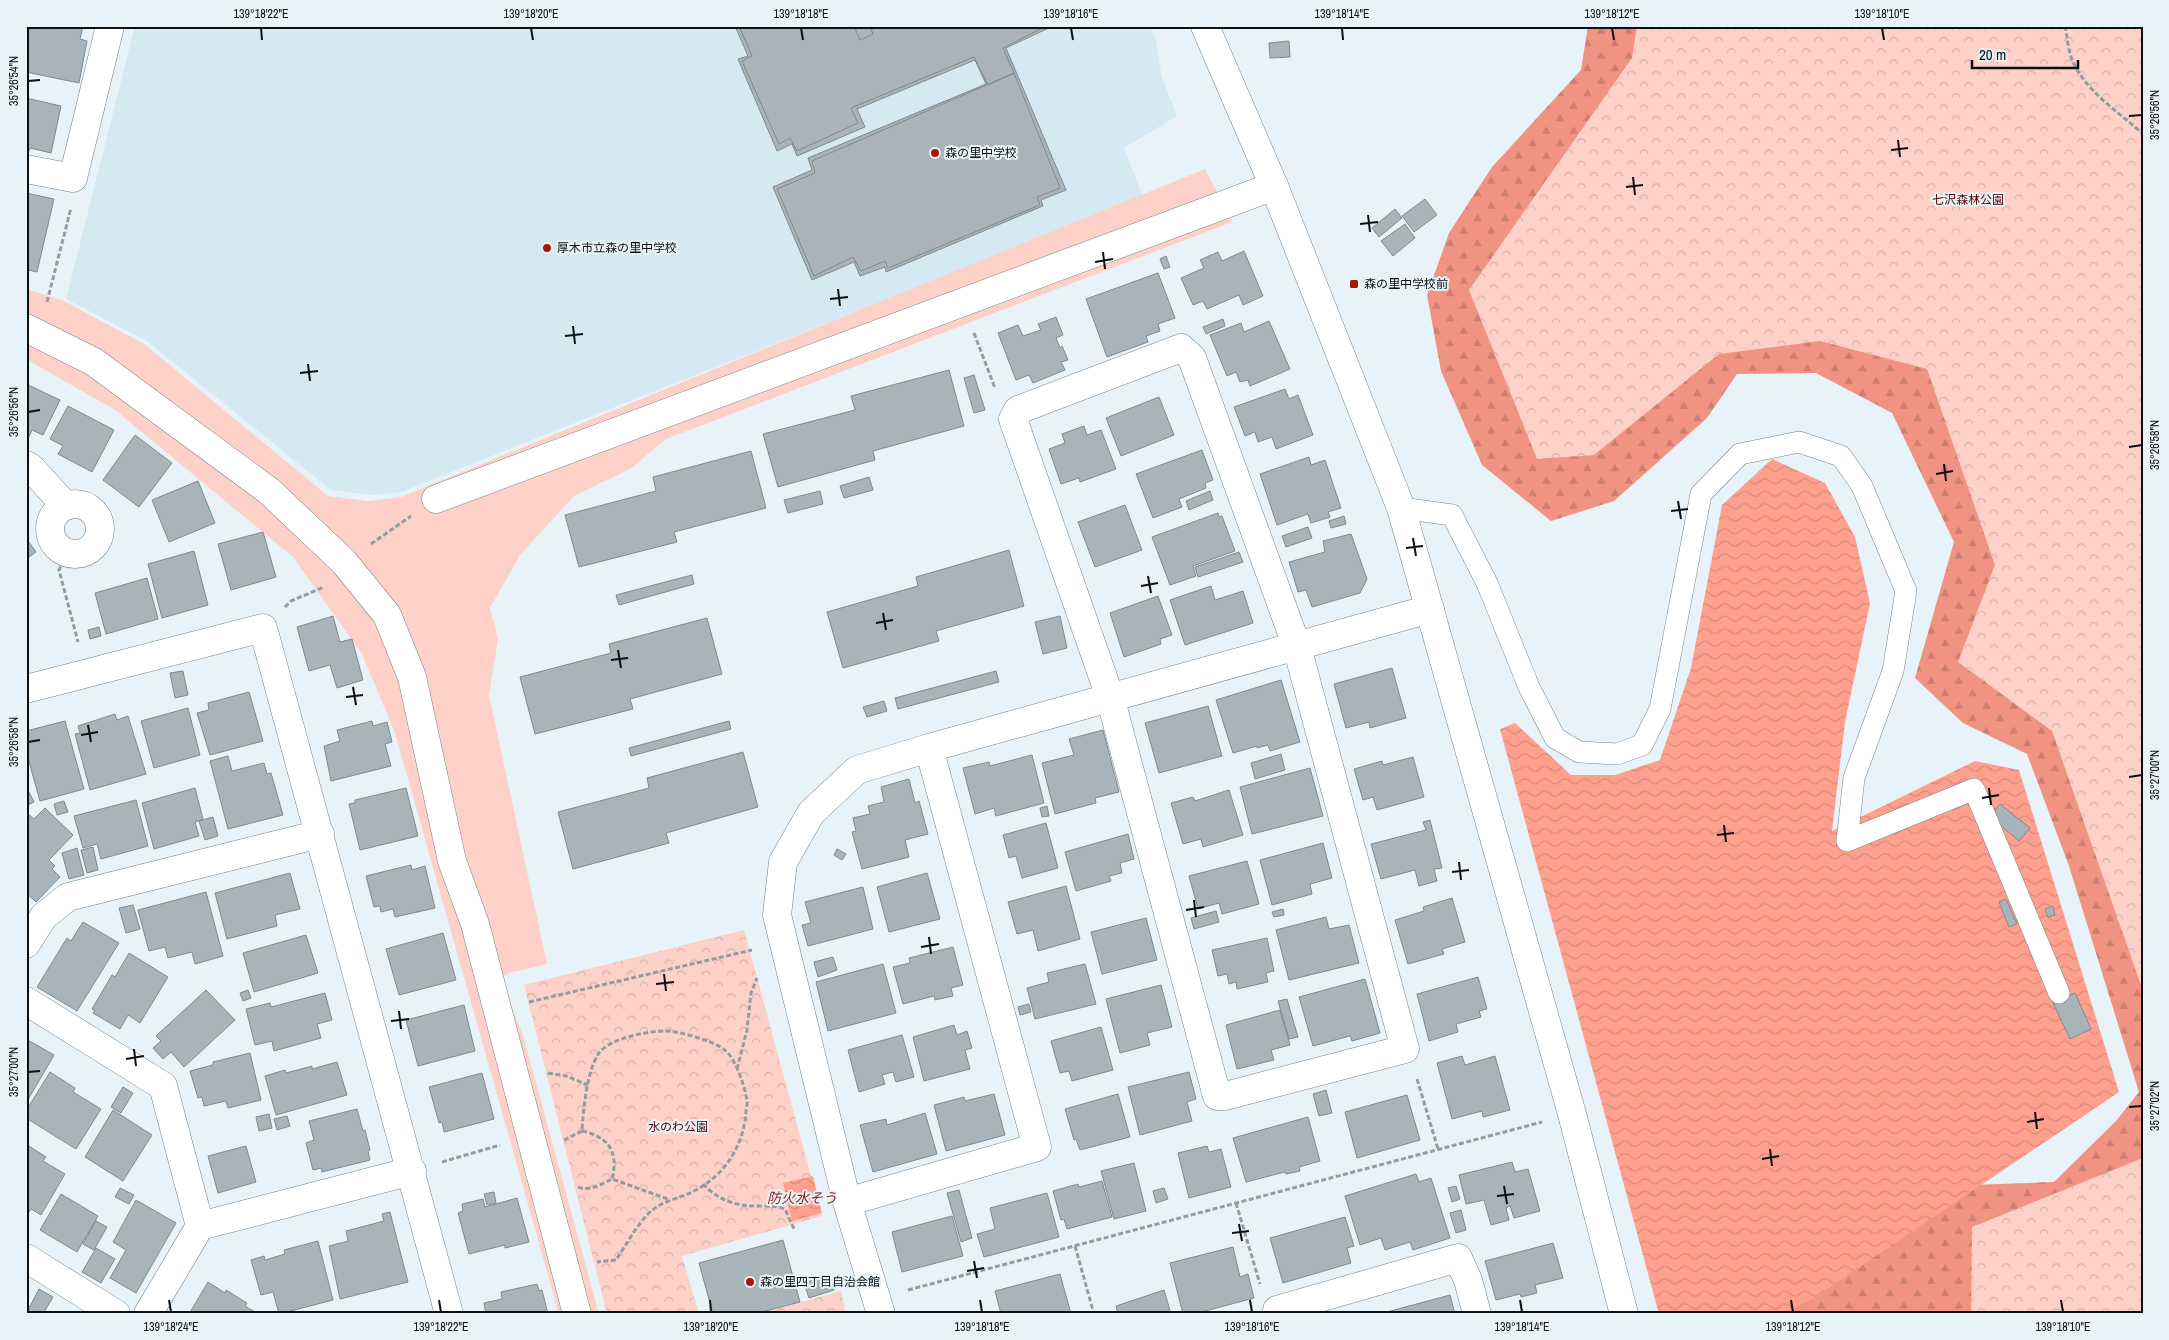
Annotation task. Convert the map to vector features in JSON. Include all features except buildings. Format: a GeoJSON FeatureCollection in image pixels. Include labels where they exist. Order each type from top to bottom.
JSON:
{"type":"FeatureCollection","features":[{"type":"Feature","properties":{"kind":"street"},"geometry":{"type":"LineString","coordinates":[[26,169],[73,178],[110,26]]}},
{"type":"Feature","properties":{"kind":"street"},"geometry":{"type":"LineString","coordinates":[[1205,26],[1274,186],[1401,508],[1572,1114],[1624,1314]]}},
{"type":"Feature","properties":{"kind":"street"},"geometry":{"type":"LineString","coordinates":[[436,499],[1274,186]]}},
{"type":"Feature","properties":{"kind":"street"},"geometry":{"type":"LineString","coordinates":[[32,331],[94,362],[269,491],[349,568],[387,615],[412,676],[452,860],[475,924],[530,1137],[548,1172],[562,1258],[577,1314]]}},
{"type":"Feature","properties":{"kind":"street"},"geometry":{"type":"LineString","coordinates":[[1181,348],[1192,358],[1297,647],[1405,1049],[1225,1096],[1217,1096],[1110,697],[1013,419],[1018,410],[1181,348]]}},
{"type":"Feature","properties":{"kind":"street"},"geometry":{"type":"LineString","coordinates":[[26,465],[66,506]]}},
{"type":"Feature","properties":{"kind":"street"},"geometry":{"type":"LineString","coordinates":[[79,504],[88,507],[98,519],[99,538],[88,550],[79,554],[67,552],[56,545],[50,532],[55,514],[66,506],[79,504]]}},
{"type":"Feature","properties":{"kind":"street"},"geometry":{"type":"LineString","coordinates":[[878,1306],[847,1202],[777,915],[783,862],[811,813],[857,770],[1110,697],[1430,609]]}},
{"type":"Feature","properties":{"kind":"street"},"geometry":{"type":"LineString","coordinates":[[26,689],[263,628],[412,1171],[449,1314]]}},
{"type":"Feature","properties":{"kind":"street"},"geometry":{"type":"LineString","coordinates":[[847,1202],[1037,1147],[929,748]]}},
{"type":"Feature","properties":{"kind":"street"},"geometry":{"type":"LineString","coordinates":[[26,944],[44,916],[68,897],[320,834]]}},
{"type":"Feature","properties":{"kind":"street"},"geometry":{"type":"LineString","coordinates":[[26,1001],[163,1086],[200,1226]]}},
{"type":"Feature","properties":{"kind":"street"},"geometry":{"type":"LineString","coordinates":[[148,1314],[200,1226],[412,1171]]}},
{"type":"Feature","properties":{"kind":"street"},"geometry":{"type":"LineString","coordinates":[[26,1258],[116,1314]]}},
{"type":"Feature","properties":{"kind":"street"},"geometry":{"type":"LineString","coordinates":[[1278,1312],[1458,1258],[1468,1280],[1477,1314]]}},
{"type":"Feature","properties":{"kind":"lane"},"geometry":{"type":"LineString","coordinates":[[1401,508],[1452,516],[1487,583],[1529,687],[1555,738],[1579,752],[1617,754],[1642,745],[1660,709],[1701,494],[1740,454],[1799,442],[1841,456],[1862,486],[1906,591],[1893,670],[1854,778],[1847,841],[1974,789],[2059,993]]}},
{"type":"Feature","properties":{"kind":"path"},"geometry":{"type":"LineString","coordinates":[[2065,26],[2072,58],[2081,74],[2110,108],[2143,134]]}},
{"type":"Feature","properties":{"kind":"path"},"geometry":{"type":"LineString","coordinates":[[32,331],[72,202],[73,178]]}},
{"type":"Feature","properties":{"kind":"path"},"geometry":{"type":"LineString","coordinates":[[963,302],[1004,410],[1016,416]]}},
{"type":"Feature","properties":{"kind":"path"},"geometry":{"type":"LineString","coordinates":[[263,628],[291,601],[349,568],[436,499]]}},
{"type":"Feature","properties":{"kind":"path"},"geometry":{"type":"LineString","coordinates":[[67,552],[58,570],[86,674]]}},
{"type":"Feature","properties":{"kind":"path"},"geometry":{"type":"LineString","coordinates":[[497,1010],[785,948]]}},
{"type":"Feature","properties":{"kind":"path"},"geometry":{"type":"LineString","coordinates":[[736,1070],[747,1030],[752,993],[760,972],[785,948]]}},
{"type":"Feature","properties":{"kind":"path"},"geometry":{"type":"LineString","coordinates":[[562,1258],[590,1263],[616,1260],[649,1213],[669,1199],[696,1190],[721,1170],[737,1150],[745,1124],[747,1098],[736,1070],[726,1052],[703,1039],[668,1031],[617,1040],[599,1053],[588,1085],[583,1108],[582,1131]]}},
{"type":"Feature","properties":{"kind":"path"},"geometry":{"type":"LineString","coordinates":[[1405,1049],[1410,1055],[1438,1149]]}},
{"type":"Feature","properties":{"kind":"path"},"geometry":{"type":"LineString","coordinates":[[516,1086],[535,1080],[546,1073],[566,1076],[588,1085]]}},
{"type":"Feature","properties":{"kind":"path"},"geometry":{"type":"LineString","coordinates":[[878,1306],[1074,1246],[1572,1114]]}},
{"type":"Feature","properties":{"kind":"path"},"geometry":{"type":"LineString","coordinates":[[612,1179],[614,1168],[613,1154],[606,1140],[593,1133],[582,1131],[565,1139],[548,1172],[581,1189],[598,1186],[612,1179],[669,1199]]}},
{"type":"Feature","properties":{"kind":"path"},"geometry":{"type":"LineString","coordinates":[[412,1171],[530,1137]]}},
{"type":"Feature","properties":{"kind":"path"},"geometry":{"type":"LineString","coordinates":[[703,1184],[714,1196],[737,1205],[760,1207],[775,1205],[785,1209],[794,1229]]}},
{"type":"Feature","properties":{"kind":"path"},"geometry":{"type":"LineString","coordinates":[[1236,1203],[1266,1304],[1278,1312]]}},
{"type":"Feature","properties":{"kind":"path"},"geometry":{"type":"LineString","coordinates":[[1074,1246],[1094,1314]]}},
{"type":"Feature","properties":{"kind":"shaded area","name":"厚木市立森の里中学校"},"geometry":{"type":"Polygon","coordinates":[[[135,26],[1150,26],[1156,40],[1162,77],[1177,116],[1124,148],[1143,197],[401,492],[373,495],[331,490],[147,341],[66,299],[135,26]]]}},
{"type":"Feature","properties":{"kind":"green space","name":"七沢森林公園"},"geometry":{"type":"Polygon","coordinates":[[[1588,26],[2143,26],[2143,1314],[1736,1314],[1811,863],[1946,1186],[2054,1182],[2116,1121],[2139,1092],[2069,866],[2027,754],[1963,723],[1915,678],[1954,542],[1892,413],[1816,373],[1737,374],[1707,418],[1614,501],[1551,521],[1482,465],[1441,371],[1427,295],[1449,233],[1492,167],[1581,70],[1588,26]]]}},
{"type":"Feature","properties":{"kind":"green space","name":"七沢森林公園"},"geometry":{"type":"Polygon","coordinates":[[[1637,26],[2143,26],[2143,991],[2052,731],[1958,662],[1995,565],[1927,369],[1820,341],[1719,354],[1594,455],[1537,459],[1469,290],[1632,58],[1637,26]]]}},
{"type":"Feature","properties":{"kind":"green space"},"geometry":{"type":"Polygon","coordinates":[[[1205,169],[1232,222],[666,439],[630,469],[574,496],[520,555],[490,608],[498,639],[489,695],[547,964],[509,973],[500,978],[523,1035],[599,1314],[559,1314],[395,733],[362,654],[293,557],[115,410],[26,359],[26,289],[62,300],[144,344],[328,496],[368,501],[401,497],[1205,169]]]}},
{"type":"Feature","properties":{"kind":"green space","name":"水のわ公園"},"geometry":{"type":"Polygon","coordinates":[[[744,930],[822,1216],[682,1256],[699,1314],[607,1314],[524,985],[744,930]]]}},
{"type":"Feature","properties":{"kind":"green space"},"geometry":{"type":"Polygon","coordinates":[[[2143,1158],[2143,1314],[1971,1314],[1972,1227],[2143,1158]]]}},
{"type":"Feature","properties":{"kind":"green space"},"geometry":{"type":"Polygon","coordinates":[[[841,1291],[846,1314],[758,1314],[841,1291]]]}},
{"type":"Feature","properties":{"kind":"water"},"geometry":{"type":"Polygon","coordinates":[[[1772,459],[1825,483],[1855,537],[1870,603],[1845,722],[1832,831],[1975,761],[2019,770],[2119,1092],[1790,1314],[1659,1314],[1500,729],[1515,723],[1571,775],[1615,775],[1660,760],[1691,668],[1722,505],[1772,459]]]}},
{"type":"Feature","properties":{"kind":"water","name":"防火水そう"},"geometry":{"type":"Polygon","coordinates":[[[813,1176],[822,1213],[792,1221],[783,1183],[813,1176]]]}},
{"type":"Feature","properties":{"kind":"place","name":"森の里中学校"},"geometry":{"type":"Point","coordinates":[935,153]}},
{"type":"Feature","properties":{"kind":"place","name":"厚木市立森の里中学校"},"geometry":{"type":"Point","coordinates":[547,248]}},
{"type":"Feature","properties":{"kind":"place","name":"森の里中学校前"},"geometry":{"type":"Point","coordinates":[1354,284]}},
{"type":"Feature","properties":{"kind":"place","name":"森の里四丁目自治会館"},"geometry":{"type":"Point","coordinates":[750,1282]}}]}
